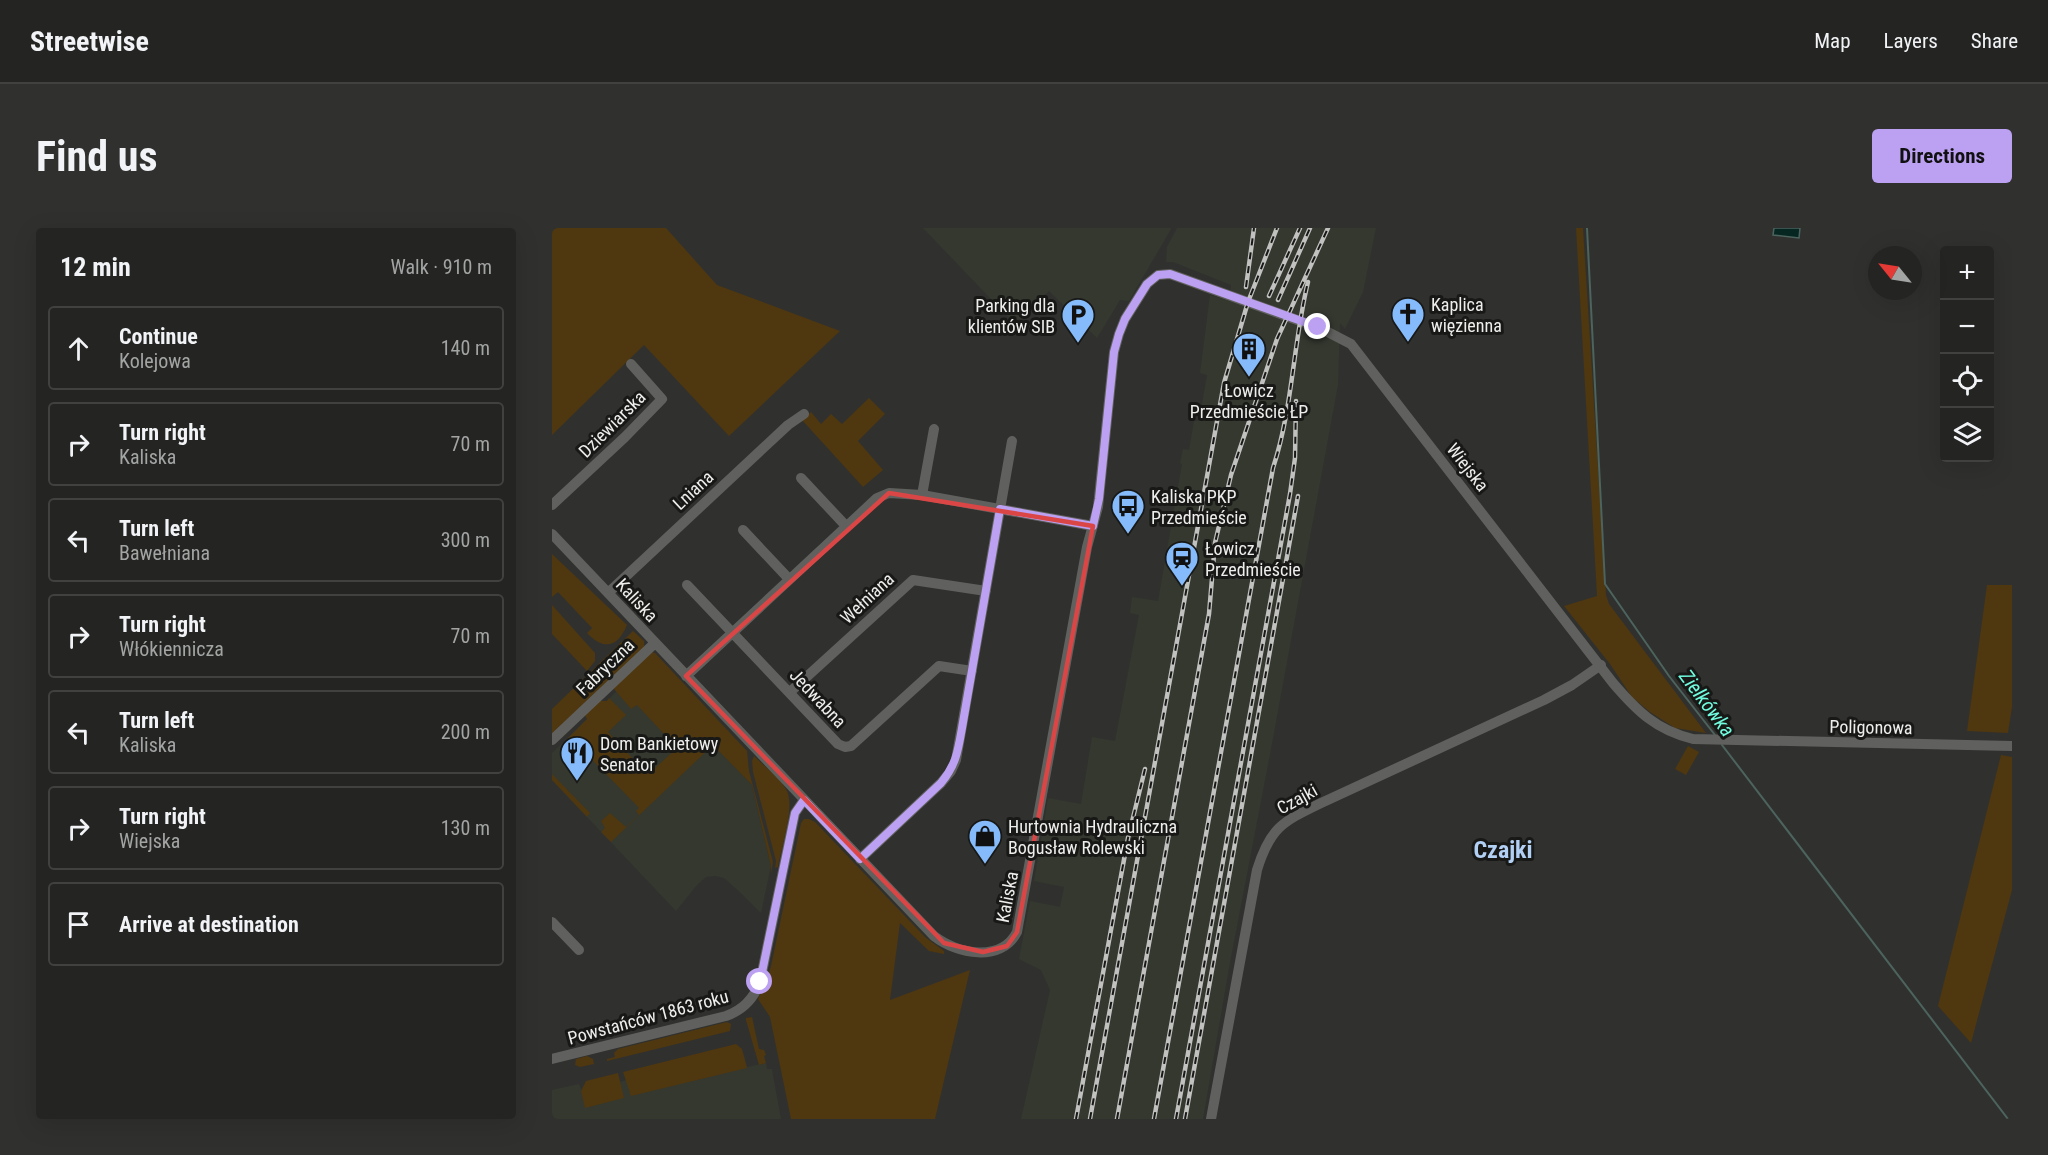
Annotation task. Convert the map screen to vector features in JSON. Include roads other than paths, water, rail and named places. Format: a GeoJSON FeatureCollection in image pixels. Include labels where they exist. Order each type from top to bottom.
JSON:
{"type":"FeatureCollection","features":[{"type":"Feature","properties":{"kind":"street","name":"Wiejska"},"geometry":{"type":"LineString","coordinates":[[1158,275],[1170,274],[1244,300],[1322,329],[1351,344],[1634,706],[1661,728],[1677,735],[1709,740]]}},
{"type":"Feature","properties":{"kind":"street","name":"Kaliska"},"geometry":{"type":"LineString","coordinates":[[552,534],[934,936],[944,943],[968,951],[994,952],[1007,946],[1017,932],[1083,567],[1099,499],[1114,352],[1129,313],[1147,284],[1158,275]]}},
{"type":"Feature","properties":{"kind":"street","name":"Dziewiarska"},"geometry":{"type":"LineString","coordinates":[[552,506],[662,399],[631,364]]}},
{"type":"Feature","properties":{"kind":"street","name":"Lniana"},"geometry":{"type":"LineString","coordinates":[[608,593],[722,485],[788,425],[804,414]]}},
{"type":"Feature","properties":{"kind":"street"},"geometry":{"type":"LineString","coordinates":[[922,495],[934,429]]}},
{"type":"Feature","properties":{"kind":"street"},"geometry":{"type":"LineString","coordinates":[[860,859],[941,783],[951,771],[956,760],[1011,441]]}},
{"type":"Feature","properties":{"kind":"street"},"geometry":{"type":"LineString","coordinates":[[801,478],[846,526]]}},
{"type":"Feature","properties":{"kind":"street"},"geometry":{"type":"LineString","coordinates":[[686,676],[846,526],[885,494],[900,492],[922,495],[1093,526]]}},
{"type":"Feature","properties":{"kind":"street"},"geometry":{"type":"LineString","coordinates":[[742,530],[789,579]]}},
{"type":"Feature","properties":{"kind":"street","name":"Wełniana"},"geometry":{"type":"LineString","coordinates":[[790,692],[913,580],[986,591]]}},
{"type":"Feature","properties":{"kind":"street","name":"Jedwabna"},"geometry":{"type":"LineString","coordinates":[[687,585],[838,744],[845,747],[851,746],[939,666],[972,671]]}},
{"type":"Feature","properties":{"kind":"street","name":"Fabryczna"},"geometry":{"type":"LineString","coordinates":[[552,740],[655,643]]}},
{"type":"Feature","properties":{"kind":"street","name":"Czajki"},"geometry":{"type":"LineString","coordinates":[[1211,1119],[1257,870],[1263,849],[1275,830],[1293,817],[1319,804],[1544,700],[1572,685],[1601,665]]}},
{"type":"Feature","properties":{"kind":"street","name":"Poligonowa"},"geometry":{"type":"LineString","coordinates":[[1709,740],[2012,747]]}},
{"type":"Feature","properties":{"kind":"street","name":"Powstańców 1863 roku"},"geometry":{"type":"LineString","coordinates":[[552,1059],[726,1016],[742,1009],[760,982],[795,813],[804,800]]}},
{"type":"Feature","properties":{"kind":"street"},"geometry":{"type":"LineString","coordinates":[[552,922],[579,950]]}},
{"type":"Feature","properties":{"kind":"water"},"geometry":{"type":"Polygon","coordinates":[[[1774,228],[1800,228],[1799,238],[1773,235],[1774,228]]]}},
{"type":"Feature","properties":{"kind":"waterway","name":"Zielkówka"},"geometry":{"type":"LineString","coordinates":[[1587,228],[1605,584],[1669,676],[1715,735]]}},
{"type":"Feature","properties":{"kind":"waterway","name":"Zielkówka"},"geometry":{"type":"LineString","coordinates":[[1722,745],[2008,1119]]}},
{"type":"Feature","properties":{"kind":"railway"},"geometry":{"type":"LineString","coordinates":[[1246,287],[1254,228]]}},
{"type":"Feature","properties":{"kind":"railway"},"geometry":{"type":"LineString","coordinates":[[1090,1119],[1224,383],[1248,302],[1277,228]]}},
{"type":"Feature","properties":{"kind":"railway"},"geometry":{"type":"LineString","coordinates":[[1269,296],[1300,228]]}},
{"type":"Feature","properties":{"kind":"railway"},"geometry":{"type":"LineString","coordinates":[[1278,300],[1310,228]]}},
{"type":"Feature","properties":{"kind":"railway"},"geometry":{"type":"LineString","coordinates":[[1117,1119],[1209,614],[1215,543],[1231,475],[1277,339],[1328,228]]}},
{"type":"Feature","properties":{"kind":"railway"},"geometry":{"type":"LineString","coordinates":[[1154,1119],[1273,468],[1285,422],[1308,282]]}},
{"type":"Feature","properties":{"kind":"railway"},"geometry":{"type":"LineString","coordinates":[[1176,1119],[1290,494],[1295,458],[1296,401]]}},
{"type":"Feature","properties":{"kind":"railway"},"geometry":{"type":"LineString","coordinates":[[1185,1119],[1298,496]]}},
{"type":"Feature","properties":{"kind":"railway"},"geometry":{"type":"LineString","coordinates":[[1076,1119],[1128,838],[1145,769]]}},
{"type":"Feature","properties":{"kind":"place","name":"Kaplica więzienna"},"geometry":{"type":"Point","coordinates":[1408,343]}},
{"type":"Feature","properties":{"kind":"place","name":"Parking dla klientów SIB"},"geometry":{"type":"Point","coordinates":[1078,344]}},
{"type":"Feature","properties":{"kind":"place","name":"Łowicz Przedmieście ŁP"},"geometry":{"type":"Point","coordinates":[1249,378]}},
{"type":"Feature","properties":{"kind":"place","name":"Kaliska PKP Przedmieście"},"geometry":{"type":"Point","coordinates":[1128,535]}},
{"type":"Feature","properties":{"kind":"place","name":"Łowicz Przedmieście"},"geometry":{"type":"Point","coordinates":[1182,587]}},
{"type":"Feature","properties":{"kind":"place","name":"Dom Bankietowy Senator"},"geometry":{"type":"Point","coordinates":[577,782]}},
{"type":"Feature","properties":{"kind":"place","name":"Hurtownia Hydrauliczna Bogusław Rolewski"},"geometry":{"type":"Point","coordinates":[985,865]}},
{"type":"Feature","properties":{"kind":"district","name":"Czajki"},"geometry":{"type":"Point","coordinates":[1503,850]}}]}
